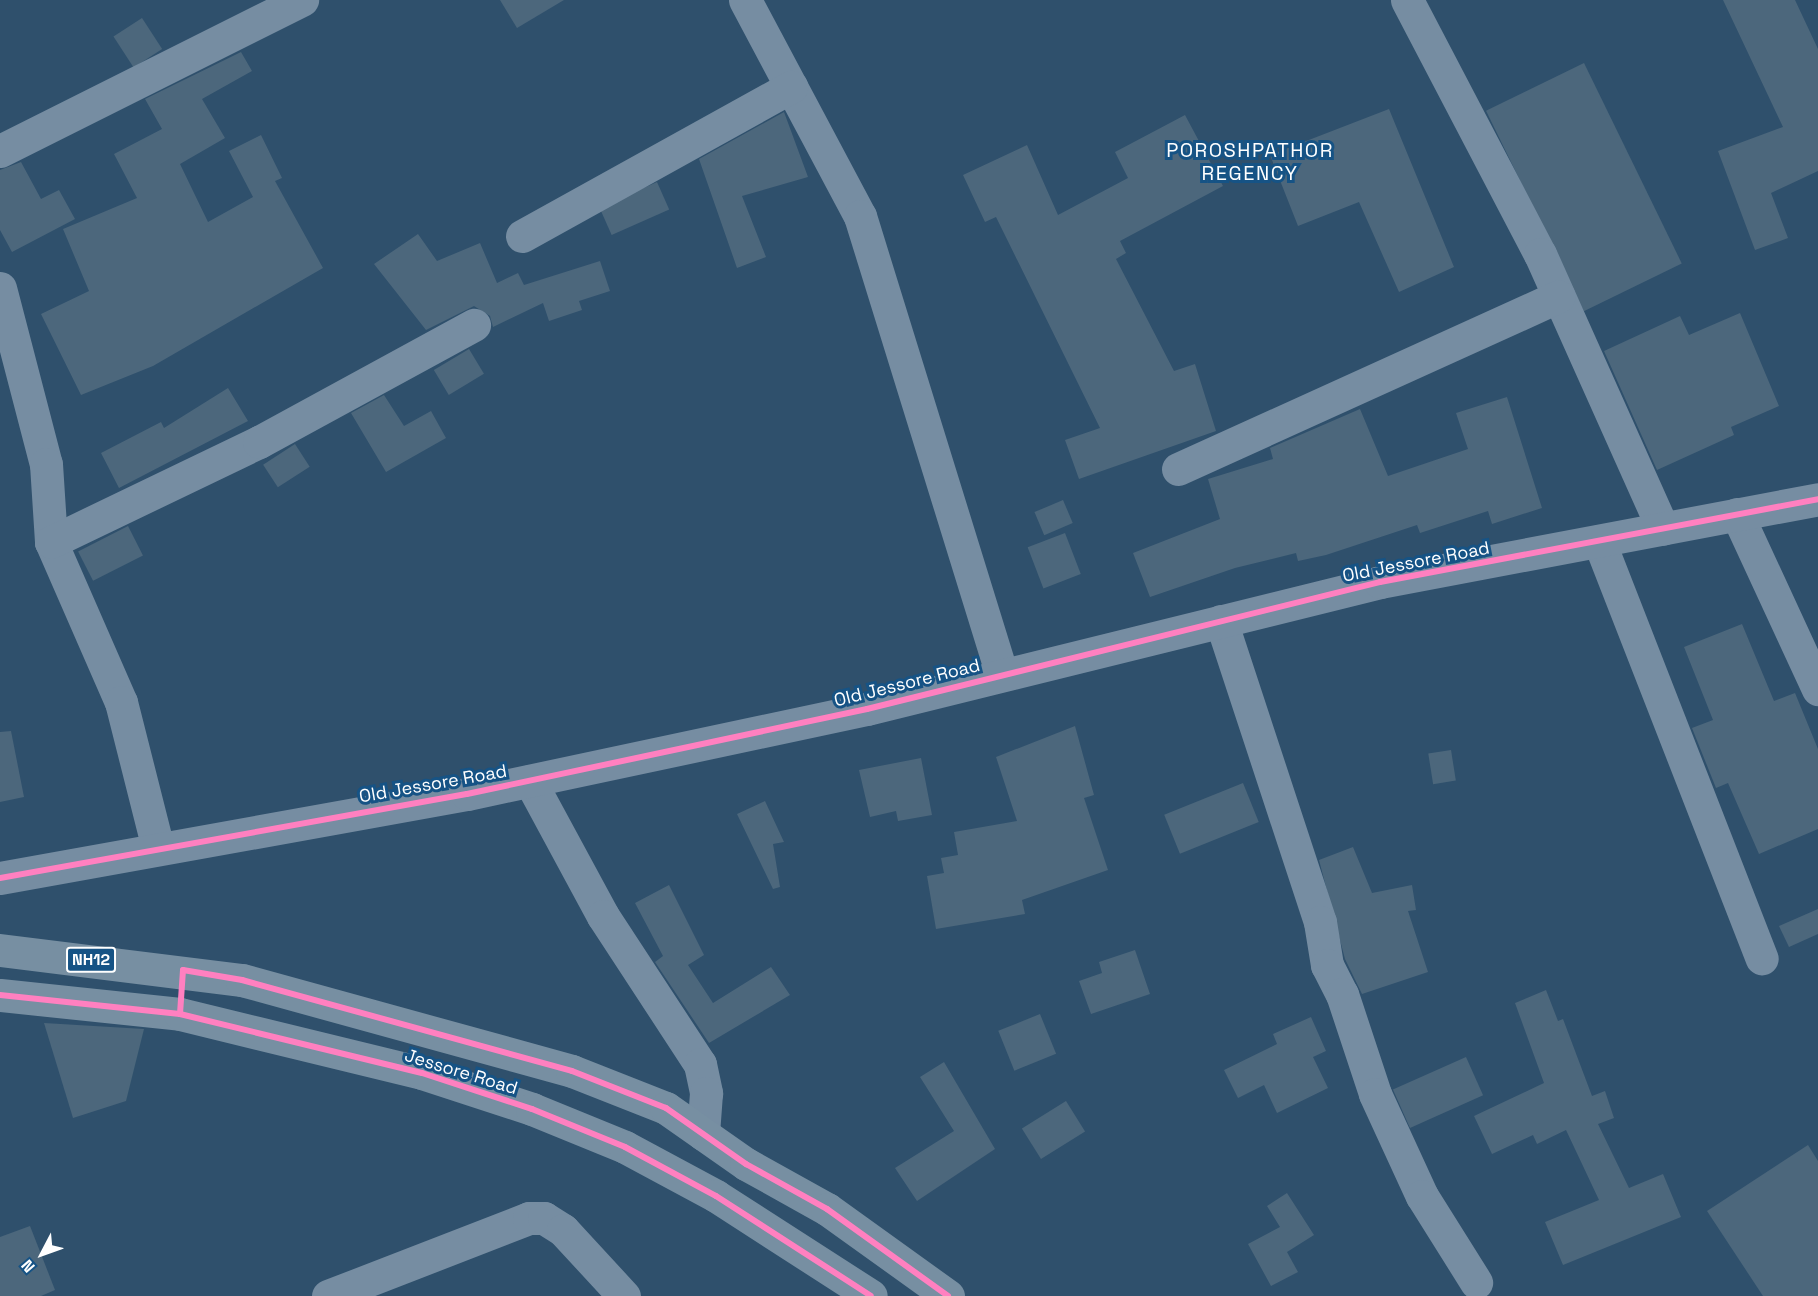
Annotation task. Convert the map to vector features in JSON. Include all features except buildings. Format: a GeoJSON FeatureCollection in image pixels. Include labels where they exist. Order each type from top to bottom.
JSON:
{"type":"FeatureCollection","features":[{"type":"Feature","properties":{"kind":"highway","name":"NH12"},"geometry":{"type":"LineString","coordinates":[[0,950],[183,970],[242,980],[491,1044],[666,1108],[703,1134],[827,1209],[948,1296]]}},
{"type":"Feature","properties":{"kind":"highway"},"geometry":{"type":"LineString","coordinates":[[180,1014],[183,970]]}},
{"type":"Feature","properties":{"kind":"highway","name":"Jessore Road"},"geometry":{"type":"LineString","coordinates":[[0,995],[180,1014],[422,1073],[626,1147],[717,1196],[864,1293]]}},
{"type":"Feature","properties":{"kind":"street"},"geometry":{"type":"LineString","coordinates":[[0,151],[302,0]]}},
{"type":"Feature","properties":{"kind":"street"},"geometry":{"type":"LineString","coordinates":[[745,0],[860,216],[1002,675]]}},
{"type":"Feature","properties":{"kind":"street"},"geometry":{"type":"LineString","coordinates":[[1407,0],[1559,296],[1663,528]]}},
{"type":"Feature","properties":{"kind":"street"},"geometry":{"type":"LineString","coordinates":[[522,236],[791,87]]}},
{"type":"Feature","properties":{"kind":"street"},"geometry":{"type":"LineString","coordinates":[[0,288],[46,464],[51,542],[121,702],[158,848]]}},
{"type":"Feature","properties":{"kind":"street"},"geometry":{"type":"LineString","coordinates":[[1178,469],[1559,296]]}},
{"type":"Feature","properties":{"kind":"street"},"geometry":{"type":"LineString","coordinates":[[51,542],[260,442],[474,325]]}},
{"type":"Feature","properties":{"kind":"street","name":"Old Jessore Road"},"geometry":{"type":"LineString","coordinates":[[0,878],[530,781],[1002,675],[1380,582],[1818,499]]}},
{"type":"Feature","properties":{"kind":"street"},"geometry":{"type":"LineString","coordinates":[[1737,514],[1818,689]]}},
{"type":"Feature","properties":{"kind":"street"},"geometry":{"type":"LineString","coordinates":[[1599,541],[1762,958]]}},
{"type":"Feature","properties":{"kind":"street"},"geometry":{"type":"LineString","coordinates":[[1221,621],[1320,922],[1327,965],[1342,994],[1375,1094],[1422,1196],[1476,1282]]}},
{"type":"Feature","properties":{"kind":"street"},"geometry":{"type":"LineString","coordinates":[[530,781],[603,915],[700,1064],[706,1093],[703,1134]]}},
{"type":"Feature","properties":{"kind":"street"},"geometry":{"type":"LineString","coordinates":[[328,1296],[529,1218],[544,1218],[563,1230],[624,1296]]}},
{"type":"Feature","properties":{"kind":"cycle path"},"geometry":{"type":"LineString","coordinates":[[0,878],[467,794],[867,709],[1380,582],[1818,499]]}},
{"type":"Feature","properties":{"kind":"cycle path"},"geometry":{"type":"LineString","coordinates":[[180,1014],[183,970],[242,980],[572,1071],[666,1108],[746,1164],[827,1209],[948,1296]]}},
{"type":"Feature","properties":{"kind":"cycle path"},"geometry":{"type":"LineString","coordinates":[[0,995],[180,1014],[422,1073],[532,1109],[625,1147],[716,1196],[871,1296]]}},
{"type":"Feature","properties":{"kind":"district","name":"POROSHPATHOR REGENCY"},"geometry":{"type":"Point","coordinates":[1250,162]}}]}
